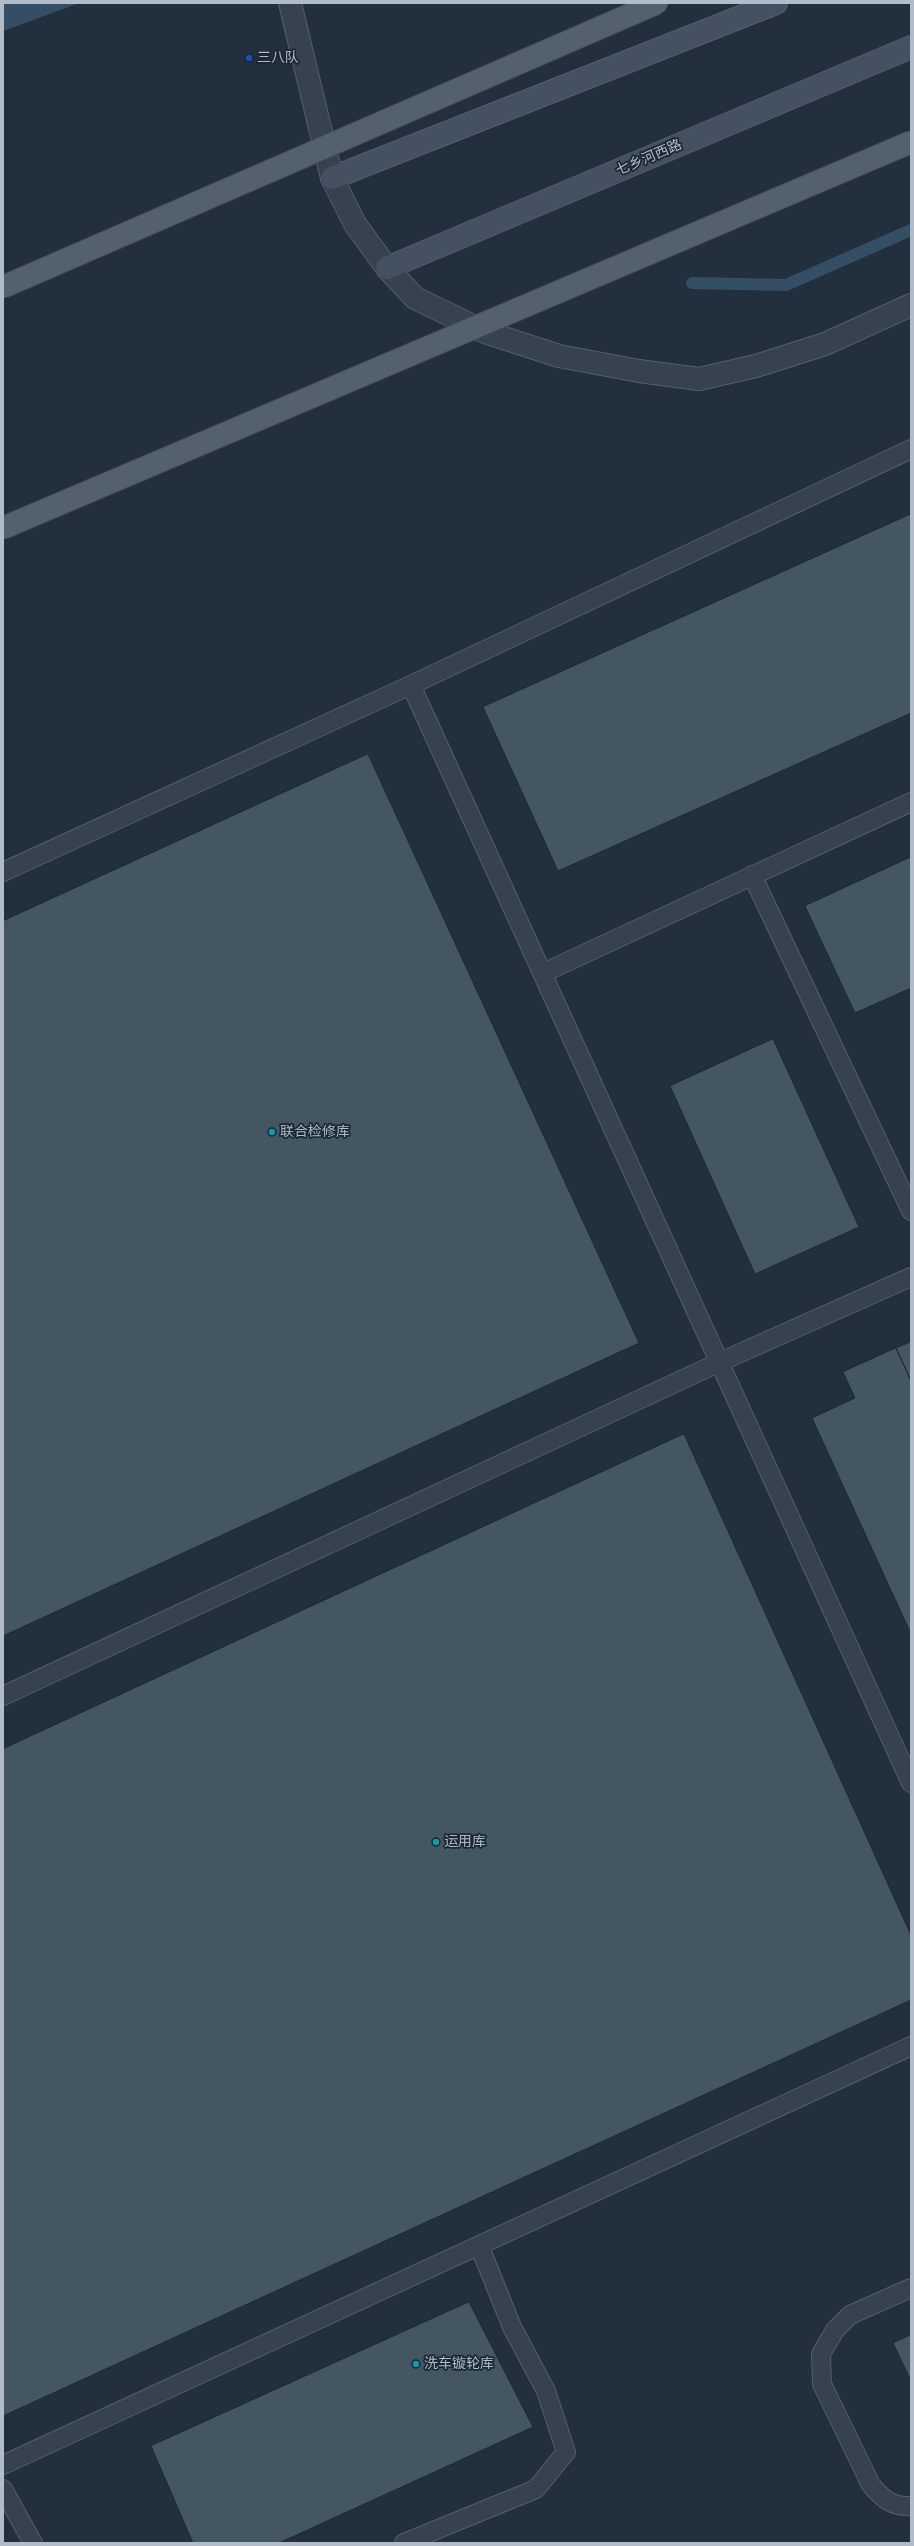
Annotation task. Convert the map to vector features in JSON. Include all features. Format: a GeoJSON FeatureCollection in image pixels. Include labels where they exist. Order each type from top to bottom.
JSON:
{"type":"FeatureCollection","features":[{"type":"Feature","properties":{"kind":"main road"},"geometry":{"type":"LineString","coordinates":[[3,287],[657,3]]}},
{"type":"Feature","properties":{"kind":"main road"},"geometry":{"type":"LineString","coordinates":[[332,178],[776,3]]}},
{"type":"Feature","properties":{"kind":"main road","name":"七乡河西路"},"geometry":{"type":"LineString","coordinates":[[387,268],[911,47]]}},
{"type":"Feature","properties":{"kind":"main road"},"geometry":{"type":"LineString","coordinates":[[3,528],[911,142]]}},
{"type":"Feature","properties":{"kind":"street"},"geometry":{"type":"LineString","coordinates":[[290,3],[332,178],[355,224],[387,268],[415,298],[485,332],[558,356],[639,371],[699,379],[756,366],[825,344],[911,304]]}},
{"type":"Feature","properties":{"kind":"lane"},"geometry":{"type":"LineString","coordinates":[[3,872],[412,685],[911,449]]}},
{"type":"Feature","properties":{"kind":"lane"},"geometry":{"type":"LineString","coordinates":[[412,685],[911,1783]]}},
{"type":"Feature","properties":{"kind":"lane"},"geometry":{"type":"LineString","coordinates":[[543,972],[911,802]]}},
{"type":"Feature","properties":{"kind":"lane"},"geometry":{"type":"LineString","coordinates":[[752,875],[911,1211]]}},
{"type":"Feature","properties":{"kind":"lane"},"geometry":{"type":"LineString","coordinates":[[3,1696],[720,1362],[911,1277]]}},
{"type":"Feature","properties":{"kind":"lane"},"geometry":{"type":"LineString","coordinates":[[3,2465],[911,2046]]}},
{"type":"Feature","properties":{"kind":"lane"},"geometry":{"type":"LineString","coordinates":[[404,2543],[536,2489],[566,2452],[546,2391],[512,2327],[479,2245]]}},
{"type":"Feature","properties":{"kind":"lane"},"geometry":{"type":"LineString","coordinates":[[911,2288],[850,2315],[835,2330],[821,2354],[822,2384],[871,2485],[883,2498],[897,2507],[911,2506]]}},
{"type":"Feature","properties":{"kind":"lane"},"geometry":{"type":"LineString","coordinates":[[3,2489],[33,2543]]}},
{"type":"Feature","properties":{"kind":"water"},"geometry":{"type":"Polygon","coordinates":[[[3,3],[80,3],[3,31],[3,3]]]}},
{"type":"Feature","properties":{"kind":"building"},"geometry":{"type":"Polygon","coordinates":[[[911,514],[911,713],[558,871],[483,707],[911,514]]]}},
{"type":"Feature","properties":{"kind":"building","name":"联合检修库"},"geometry":{"type":"Polygon","coordinates":[[[368,754],[639,1343],[3,1636],[3,921],[368,754]]]}},
{"type":"Feature","properties":{"kind":"building"},"geometry":{"type":"Polygon","coordinates":[[[911,857],[911,988],[855,1013],[805,906],[911,857]]]}},
{"type":"Feature","properties":{"kind":"building"},"geometry":{"type":"Polygon","coordinates":[[[773,1039],[859,1227],[755,1274],[670,1086],[773,1039]]]}},
{"type":"Feature","properties":{"kind":"building"},"geometry":{"type":"Polygon","coordinates":[[[911,1342],[911,1381],[896,1348],[911,1342]]]}},
{"type":"Feature","properties":{"kind":"building"},"geometry":{"type":"Polygon","coordinates":[[[896,1348],[911,1381],[911,1634],[812,1418],[855,1398],[843,1372],[896,1348]]]}},
{"type":"Feature","properties":{"kind":"building","name":"运用库"},"geometry":{"type":"Polygon","coordinates":[[[684,1434],[911,1935],[911,2000],[3,2416],[3,1749],[684,1434]]]}},
{"type":"Feature","properties":{"kind":"building","name":"洗车镟轮库"},"geometry":{"type":"Polygon","coordinates":[[[469,2302],[533,2427],[279,2543],[193,2543],[151,2446],[469,2302]]]}},
{"type":"Feature","properties":{"kind":"building"},"geometry":{"type":"Polygon","coordinates":[[[911,2335],[911,2381],[893,2343],[911,2335]]]}},
{"type":"Feature","properties":{"kind":"waterway"},"geometry":{"type":"LineString","coordinates":[[692,283],[786,285],[911,230]]}},
{"type":"Feature","properties":{"kind":"place","name":"三八队"},"geometry":{"type":"Point","coordinates":[249,58]}},
{"type":"Feature","properties":{"kind":"place","name":"联合检修库"},"geometry":{"type":"Point","coordinates":[272,1132]}},
{"type":"Feature","properties":{"kind":"place","name":"运用库"},"geometry":{"type":"Point","coordinates":[436,1842]}},
{"type":"Feature","properties":{"kind":"place","name":"洗车镟轮库"},"geometry":{"type":"Point","coordinates":[416,2364]}}]}
